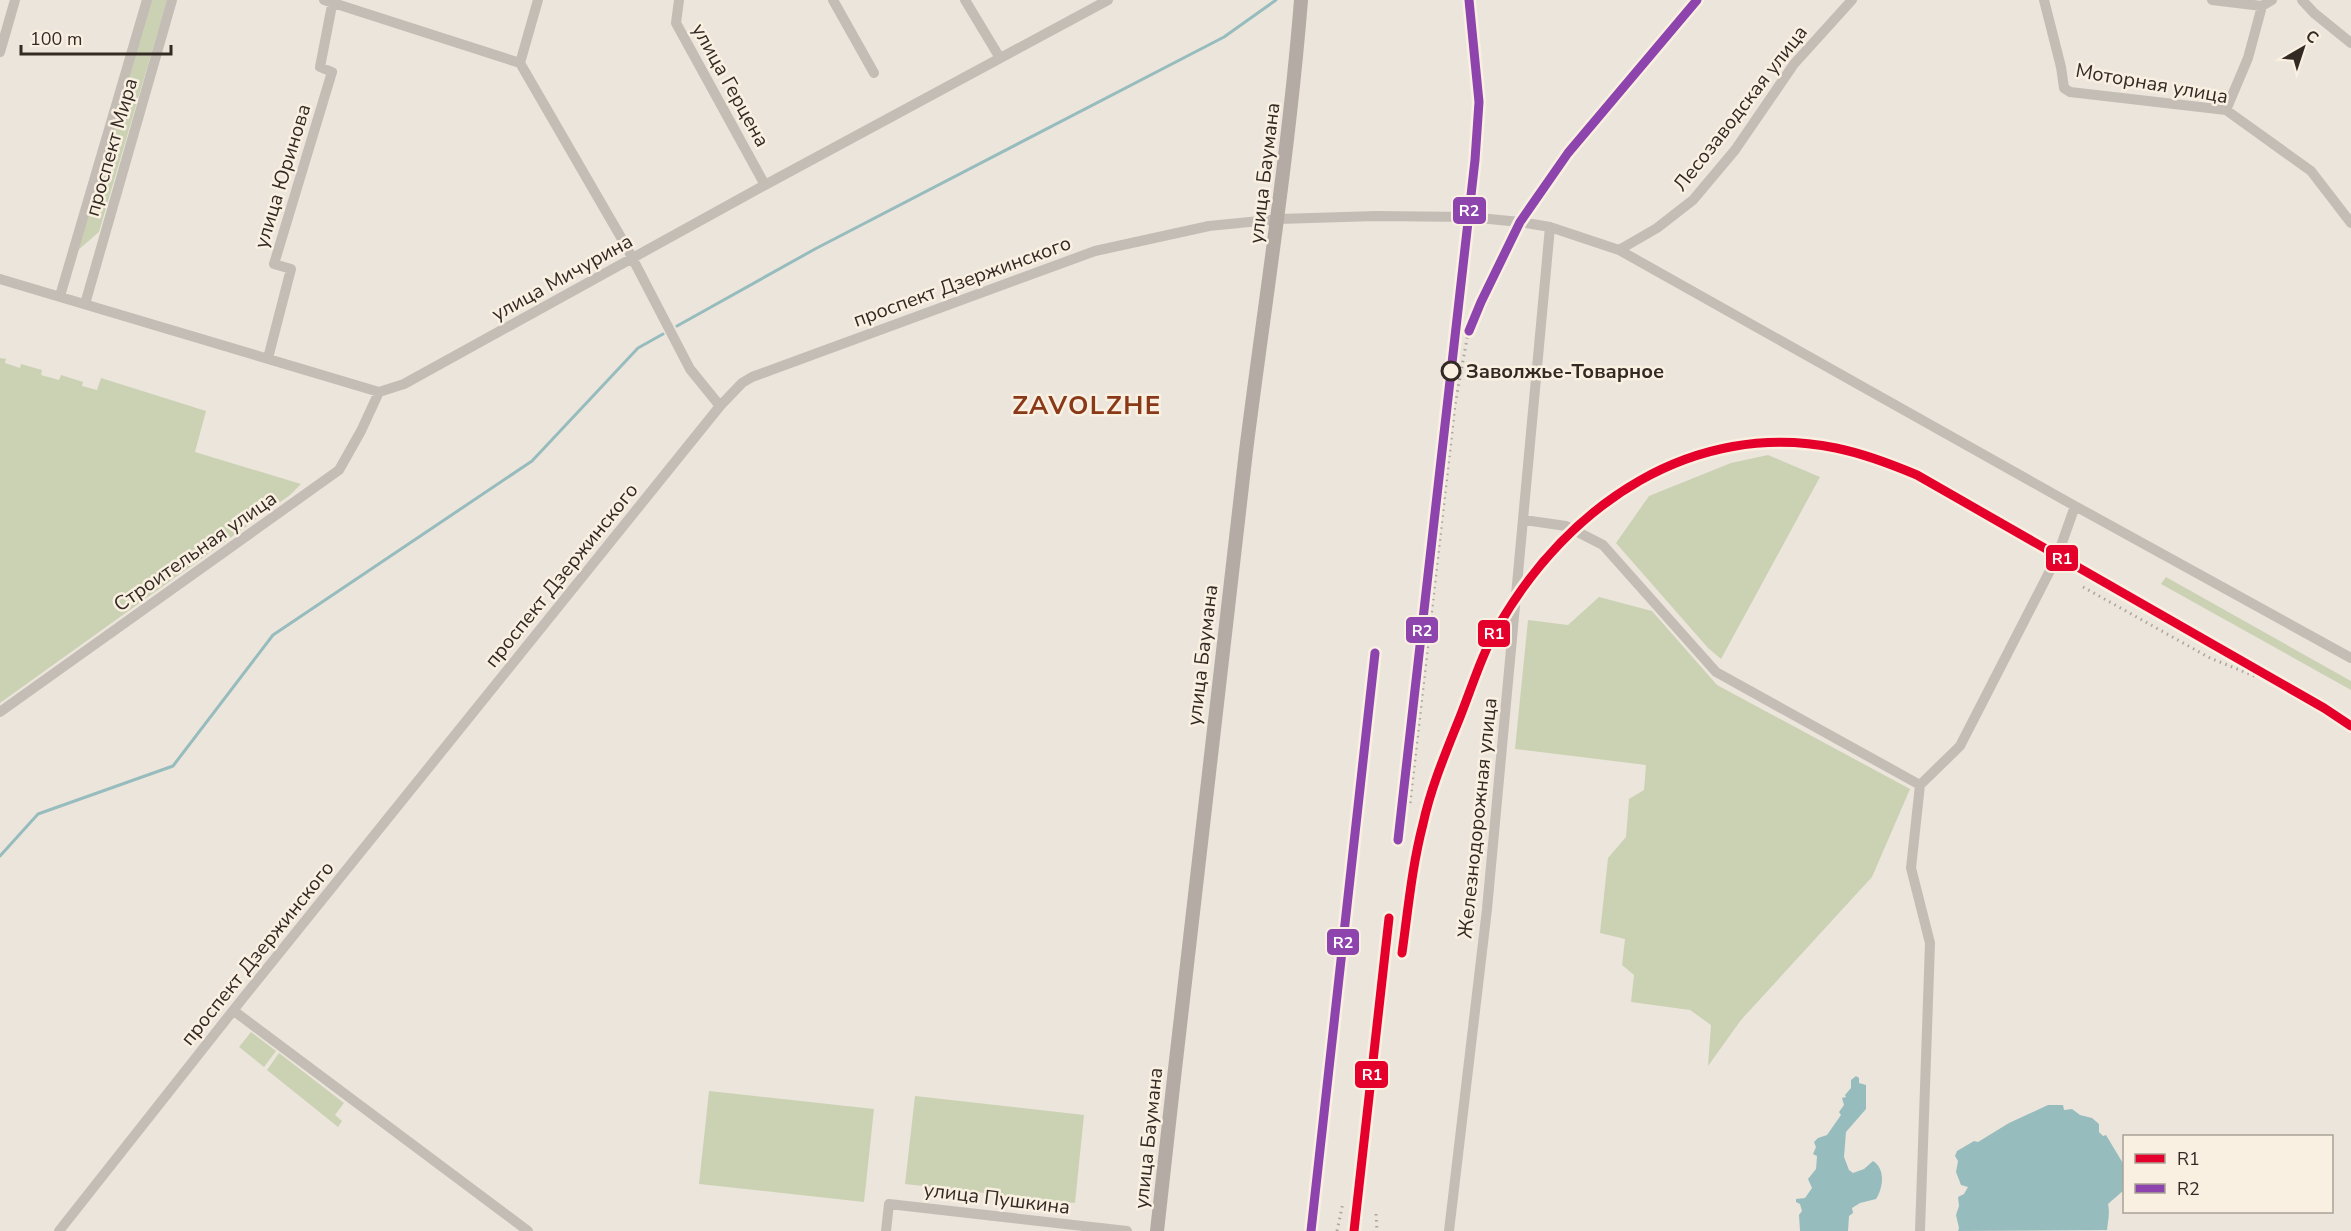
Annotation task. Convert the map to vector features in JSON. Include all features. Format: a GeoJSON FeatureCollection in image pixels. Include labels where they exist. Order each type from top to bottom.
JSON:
{"type":"FeatureCollection","features":[{"type":"Feature","properties":{"kind":"main road","name":"улица Баумана"},"geometry":{"type":"LineString","coordinates":[[1157,1231],[1201,831],[1247,447],[1279,219],[1301,0]]}},
{"type":"Feature","properties":{"kind":"street"},"geometry":{"type":"LineString","coordinates":[[0,52],[15,0]]}},
{"type":"Feature","properties":{"kind":"street","name":"проспект Мира"},"geometry":{"type":"LineString","coordinates":[[60,296],[147,0]]}},
{"type":"Feature","properties":{"kind":"street","name":"проспект Мира"},"geometry":{"type":"LineString","coordinates":[[85,304],[172,0]]}},
{"type":"Feature","properties":{"kind":"street"},"geometry":{"type":"LineString","coordinates":[[520,63],[538,0]]}},
{"type":"Feature","properties":{"kind":"street","name":"улица Герцена"},"geometry":{"type":"LineString","coordinates":[[679,0],[676,23],[765,185]]}},
{"type":"Feature","properties":{"kind":"street"},"geometry":{"type":"LineString","coordinates":[[833,0],[873,73]]}},
{"type":"Feature","properties":{"kind":"street"},"geometry":{"type":"LineString","coordinates":[[965,0],[1000,58]]}},
{"type":"Feature","properties":{"kind":"street","name":"улица Мичурина"},"geometry":{"type":"LineString","coordinates":[[379,392],[404,384],[765,185],[1108,0]]}},
{"type":"Feature","properties":{"kind":"street","name":"Лесозаводская улица"},"geometry":{"type":"LineString","coordinates":[[1619,250],[1657,228],[1693,200],[1735,150],[1794,64],[1852,0]]}},
{"type":"Feature","properties":{"kind":"street","name":"Моторная улица"},"geometry":{"type":"LineString","coordinates":[[2044,0],[2064,88],[2070,92],[2226,110],[2310,171],[2351,223]]}},
{"type":"Feature","properties":{"kind":"street"},"geometry":{"type":"LineString","coordinates":[[2212,0],[2262,6],[2272,0]]}},
{"type":"Feature","properties":{"kind":"street"},"geometry":{"type":"LineString","coordinates":[[2301,0],[2351,43]]}},
{"type":"Feature","properties":{"kind":"street"},"geometry":{"type":"LineString","coordinates":[[329,1],[520,63],[633,258],[690,369],[720,406]]}},
{"type":"Feature","properties":{"kind":"street","name":"улица Юринова"},"geometry":{"type":"LineString","coordinates":[[268,358],[291,269],[274,264],[332,72],[320,67],[329,1]]}},
{"type":"Feature","properties":{"kind":"street"},"geometry":{"type":"LineString","coordinates":[[2226,110],[2248,58],[2262,6]]}},
{"type":"Feature","properties":{"kind":"street","name":"проспект Дзержинского"},"geometry":{"type":"LineString","coordinates":[[59,1231],[720,406],[742,383],[752,377],[1095,251],[1209,226],[1279,219],[1376,216],[1470,217],[1550,227],[1619,250],[2351,658]]}},
{"type":"Feature","properties":{"kind":"street","name":"Железнодорожная улица"},"geometry":{"type":"LineString","coordinates":[[1449,1231],[1487,909],[1550,227]]}},
{"type":"Feature","properties":{"kind":"street"},"geometry":{"type":"LineString","coordinates":[[0,279],[379,392]]}},
{"type":"Feature","properties":{"kind":"street","name":"Строительная улица"},"geometry":{"type":"LineString","coordinates":[[0,712],[339,470],[379,392]]}},
{"type":"Feature","properties":{"kind":"street"},"geometry":{"type":"LineString","coordinates":[[1920,1231],[1930,943],[1911,868],[1920,785],[1960,746],[2057,556],[2075,506]]}},
{"type":"Feature","properties":{"kind":"street"},"geometry":{"type":"LineString","coordinates":[[1524,520],[1566,526],[1603,545],[1716,672],[1920,785]]}},
{"type":"Feature","properties":{"kind":"street"},"geometry":{"type":"LineString","coordinates":[[234,1011],[528,1231]]}},
{"type":"Feature","properties":{"kind":"street","name":"улица Пушкина"},"geometry":{"type":"LineString","coordinates":[[886,1231],[889,1204],[1127,1231]]}},
{"type":"Feature","properties":{"kind":"green space"},"geometry":{"type":"Polygon","coordinates":[[[151,0],[167,0],[99,232],[77,251],[151,0]]]}},
{"type":"Feature","properties":{"kind":"green space"},"geometry":{"type":"Polygon","coordinates":[[[0,358],[6,359],[5,363],[20,368],[21,364],[42,370],[41,375],[59,380],[61,375],[83,382],[82,386],[97,390],[101,378],[206,411],[195,452],[301,484],[290,495],[0,703],[0,358]]]}},
{"type":"Feature","properties":{"kind":"green space"},"geometry":{"type":"Polygon","coordinates":[[[1768,455],[1820,477],[1721,659],[1708,648],[1616,543],[1649,496],[1731,463],[1768,455]]]}},
{"type":"Feature","properties":{"kind":"green space"},"geometry":{"type":"Polygon","coordinates":[[[2166,577],[2351,681],[2351,690],[2161,584],[2166,577]]]}},
{"type":"Feature","properties":{"kind":"green space"},"geometry":{"type":"Polygon","coordinates":[[[1599,597],[1652,611],[1717,685],[1910,789],[1872,877],[1741,1020],[1708,1066],[1711,1025],[1690,1010],[1631,1002],[1634,975],[1622,965],[1625,939],[1600,933],[1608,858],[1626,837],[1629,799],[1644,790],[1646,765],[1515,749],[1528,620],[1568,625],[1599,597]]]}},
{"type":"Feature","properties":{"kind":"green space"},"geometry":{"type":"Polygon","coordinates":[[[251,1032],[276,1051],[264,1067],[239,1047],[251,1032]]]}},
{"type":"Feature","properties":{"kind":"green space"},"geometry":{"type":"Polygon","coordinates":[[[279,1053],[344,1103],[335,1115],[342,1121],[338,1127],[267,1070],[279,1053]]]}},
{"type":"Feature","properties":{"kind":"green space"},"geometry":{"type":"Polygon","coordinates":[[[709,1091],[874,1109],[864,1202],[699,1184],[709,1091]]]}},
{"type":"Feature","properties":{"kind":"green space"},"geometry":{"type":"Polygon","coordinates":[[[915,1096],[1084,1115],[1075,1203],[905,1184],[915,1096]]]}},
{"type":"Feature","properties":{"kind":"water"},"geometry":{"type":"Polygon","coordinates":[[[1856,1076],[1859,1078],[1859,1083],[1866,1085],[1866,1109],[1846,1132],[1844,1157],[1849,1170],[1853,1173],[1864,1169],[1873,1161],[1877,1164],[1882,1174],[1880,1190],[1876,1199],[1860,1203],[1852,1208],[1853,1213],[1849,1216],[1848,1231],[1800,1231],[1799,1215],[1802,1211],[1796,1199],[1805,1198],[1812,1188],[1808,1179],[1816,1169],[1817,1156],[1813,1154],[1816,1147],[1814,1142],[1827,1135],[1841,1115],[1839,1112],[1844,1105],[1842,1098],[1846,1097],[1845,1095],[1851,1088],[1851,1080],[1856,1076]]]}},
{"type":"Feature","properties":{"kind":"water"},"geometry":{"type":"Polygon","coordinates":[[[2048,1105],[2063,1105],[2064,1110],[2072,1109],[2080,1115],[2092,1118],[2099,1124],[2099,1132],[2103,1136],[2106,1135],[2123,1163],[2123,1191],[2108,1204],[2107,1230],[1958,1231],[1956,1215],[1959,1206],[1958,1197],[1964,1194],[1968,1187],[1961,1185],[1956,1172],[1957,1151],[1974,1141],[1978,1142],[2009,1123],[2048,1105]]]}},
{"type":"Feature","properties":{"kind":"waterway"},"geometry":{"type":"LineString","coordinates":[[677,326],[815,249],[1224,37],[1276,0]]}},
{"type":"Feature","properties":{"kind":"waterway"},"geometry":{"type":"LineString","coordinates":[[0,856],[38,814],[173,766],[273,635],[532,461],[638,348],[663,334]]}},
{"type":"Feature","properties":{"kind":"railway"},"geometry":{"type":"LineString","coordinates":[[1410,803],[1455,405],[1468,333],[1520,222],[1568,153],[1697,0]]}},
{"type":"Feature","properties":{"kind":"railway"},"geometry":{"type":"LineString","coordinates":[[1402,953],[1416,856],[1426,810],[1439,770],[1487,647],[1527,582],[1561,543],[1598,509],[1640,481],[1685,460],[1733,447],[1783,442],[1836,448],[1857,453],[1917,475],[2324,708],[2351,726]]}},
{"type":"Feature","properties":{"kind":"railway"},"geometry":{"type":"LineString","coordinates":[[2083,587],[2210,658],[2257,677]]}},
{"type":"Feature","properties":{"kind":"railway"},"geometry":{"type":"LineString","coordinates":[[1311,1231],[1375,653]]}},
{"type":"Feature","properties":{"kind":"railway"},"geometry":{"type":"LineString","coordinates":[[1337,1231],[1343,1203]]}},
{"type":"Feature","properties":{"kind":"railway"},"geometry":{"type":"LineString","coordinates":[[1376,1214],[1377,1231]]}},
{"type":"Feature","properties":{"kind":"transit line","name":"R2"},"geometry":{"type":"LineString","coordinates":[[1398,840],[1475,160],[1479,102],[1469,0]]}},
{"type":"Feature","properties":{"kind":"transit line","name":"R2"},"geometry":{"type":"LineString","coordinates":[[1469,331],[1520,222],[1568,153],[1697,0]]}},
{"type":"Feature","properties":{"kind":"transit line","name":"R1"},"geometry":{"type":"LineString","coordinates":[[1402,953],[1416,856],[1426,810],[1439,770],[1487,647],[1527,582],[1561,543],[1598,509],[1640,481],[1685,460],[1733,447],[1783,442],[1836,448],[1857,453],[1917,475],[2324,708],[2351,726]]}},
{"type":"Feature","properties":{"kind":"transit line","name":"R2"},"geometry":{"type":"LineString","coordinates":[[1311,1231],[1375,653]]}},
{"type":"Feature","properties":{"kind":"transit line","name":"R1"},"geometry":{"type":"LineString","coordinates":[[1354,1231],[1389,918]]}},
{"type":"Feature","properties":{"kind":"place","name":"Заволжье-Товарное"},"geometry":{"type":"Point","coordinates":[1451,371]}},
{"type":"Feature","properties":{"kind":"district","name":"ZAVOLZHE"},"geometry":{"type":"Point","coordinates":[1087,405]}}]}
